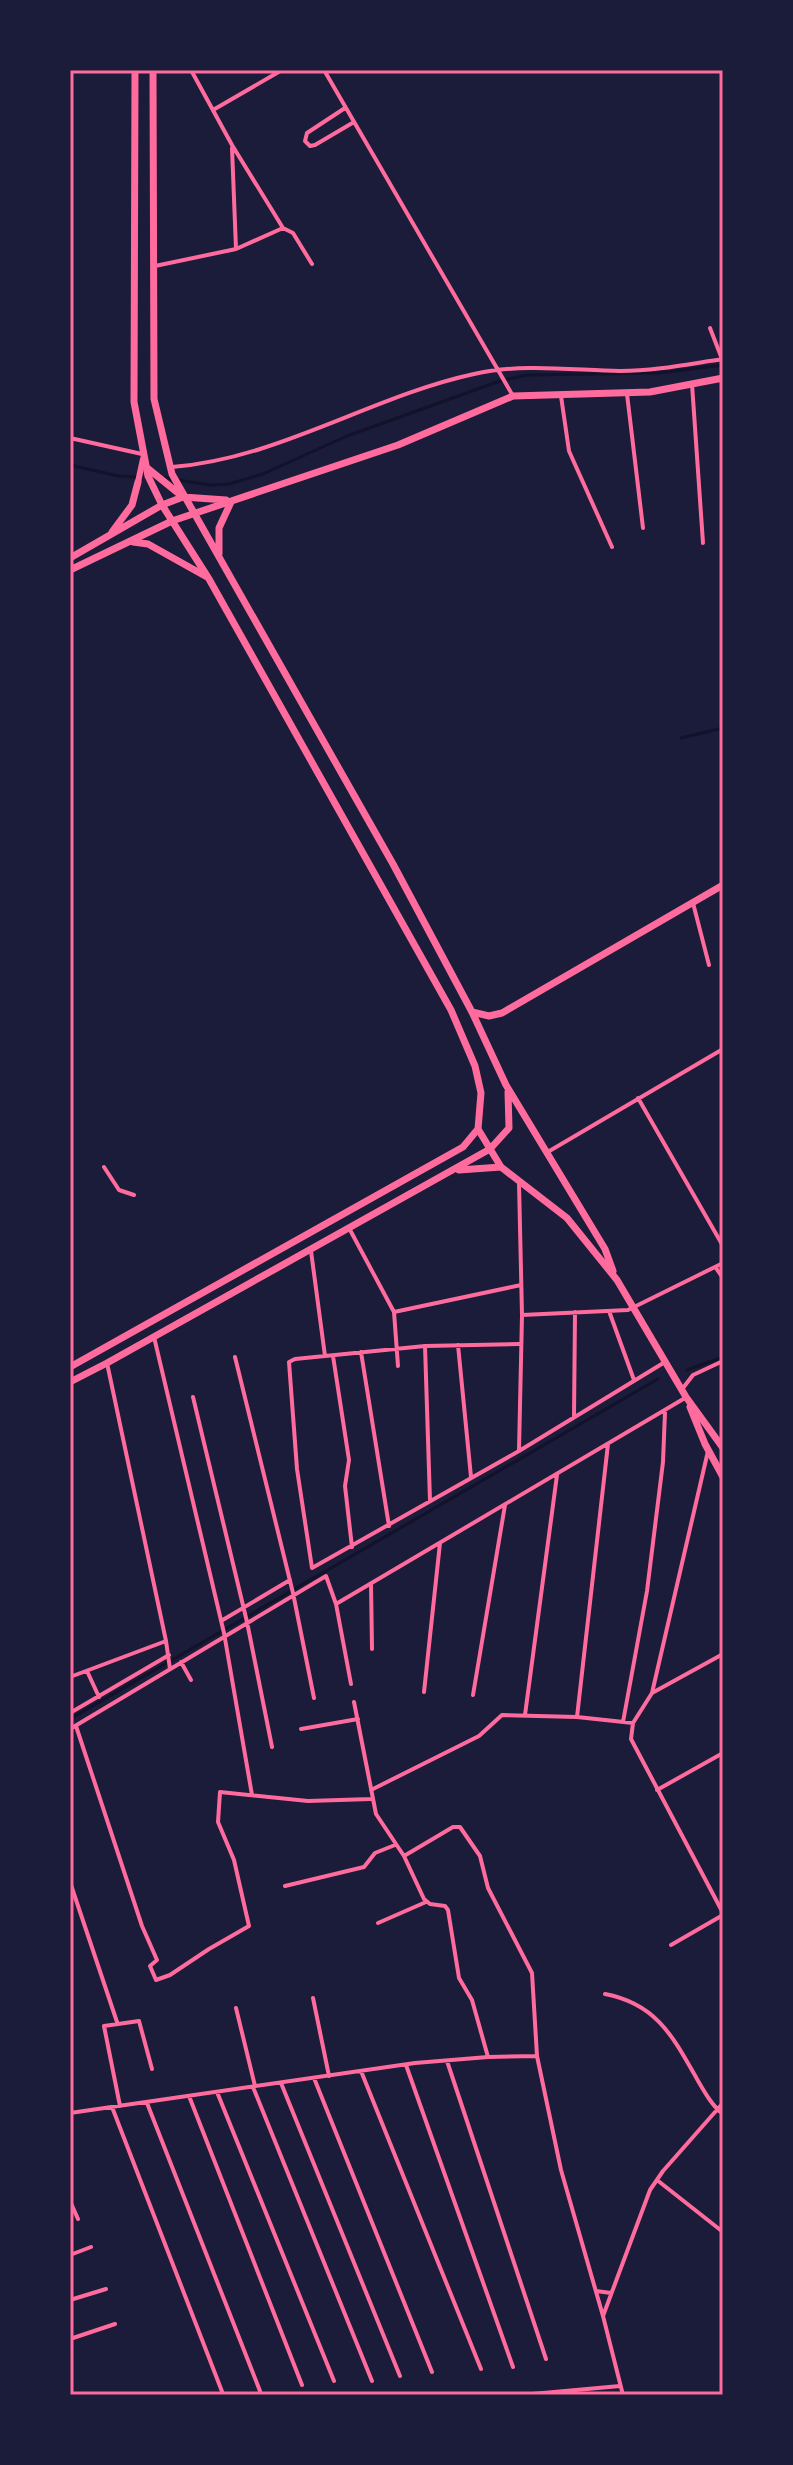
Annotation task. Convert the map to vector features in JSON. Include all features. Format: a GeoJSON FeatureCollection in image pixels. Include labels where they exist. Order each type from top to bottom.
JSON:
{"type":"FeatureCollection","features":[{"type":"Feature","properties":{"kind":"main road"},"geometry":{"type":"LineString","coordinates":[[71,1375],[463,1147],[478,1129],[481,1093],[475,1066],[451,1010],[145,471],[134,402],[135,70]]}},
{"type":"Feature","properties":{"kind":"main road"},"geometry":{"type":"LineString","coordinates":[[153,70],[154,399],[171,470],[183,497],[393,864],[472,1012],[506,1085],[605,1249],[617,1280]]}},
{"type":"Feature","properties":{"kind":"main road"},"geometry":{"type":"LineString","coordinates":[[70,570],[172,521],[398,445],[511,392],[627,394],[723,378]]}},
{"type":"Feature","properties":{"kind":"main road"},"geometry":{"type":"LineString","coordinates":[[145,471],[183,497]]}},
{"type":"Feature","properties":{"kind":"main road"},"geometry":{"type":"LineString","coordinates":[[108,537],[132,505],[145,471]]}},
{"type":"Feature","properties":{"kind":"main road"},"geometry":{"type":"LineString","coordinates":[[71,554],[183,497],[233,500]]}},
{"type":"Feature","properties":{"kind":"main road"},"geometry":{"type":"LineString","coordinates":[[220,560],[219,528],[233,500]]}},
{"type":"Feature","properties":{"kind":"main road"},"geometry":{"type":"LineString","coordinates":[[130,542],[148,544],[209,579]]}},
{"type":"Feature","properties":{"kind":"main road"},"geometry":{"type":"LineString","coordinates":[[472,1012],[489,1016],[502,1013],[723,885]]}},
{"type":"Feature","properties":{"kind":"main road"},"geometry":{"type":"LineString","coordinates":[[71,1375],[107,1363],[490,1149],[509,1128],[506,1085]]}},
{"type":"Feature","properties":{"kind":"main road"},"geometry":{"type":"LineString","coordinates":[[478,1129],[501,1167],[567,1218],[617,1280],[684,1394],[723,1448]]}},
{"type":"Feature","properties":{"kind":"main road"},"geometry":{"type":"LineString","coordinates":[[451,1171],[501,1167]]}},
{"type":"Feature","properties":{"kind":"main road"},"geometry":{"type":"LineString","coordinates":[[684,1394],[708,1451],[723,1477]]}},
{"type":"Feature","properties":{"kind":"street"},"geometry":{"type":"LineString","coordinates":[[191,70],[283,228],[293,233],[312,264]]}},
{"type":"Feature","properties":{"kind":"street"},"geometry":{"type":"LineString","coordinates":[[213,110],[282,70]]}},
{"type":"Feature","properties":{"kind":"street"},"geometry":{"type":"LineString","coordinates":[[324,70],[511,392]]}},
{"type":"Feature","properties":{"kind":"street"},"geometry":{"type":"LineString","coordinates":[[345,108],[307,133],[305,141],[310,146],[315,145],[354,122]]}},
{"type":"Feature","properties":{"kind":"street"},"geometry":{"type":"LineString","coordinates":[[232,145],[236,249]]}},
{"type":"Feature","properties":{"kind":"street"},"geometry":{"type":"LineString","coordinates":[[155,266],[236,249],[283,228]]}},
{"type":"Feature","properties":{"kind":"street"},"geometry":{"type":"LineString","coordinates":[[171,470],[222,459],[440,382],[498,371],[561,366],[639,371],[722,359],[710,328]]}},
{"type":"Feature","properties":{"kind":"street"},"geometry":{"type":"LineString","coordinates":[[692,384],[703,543]]}},
{"type":"Feature","properties":{"kind":"street"},"geometry":{"type":"LineString","coordinates":[[560,393],[568,447],[612,547]]}},
{"type":"Feature","properties":{"kind":"street"},"geometry":{"type":"LineString","coordinates":[[627,394],[643,528]]}},
{"type":"Feature","properties":{"kind":"street"},"geometry":{"type":"LineString","coordinates":[[70,438],[145,471]]}},
{"type":"Feature","properties":{"kind":"street"},"geometry":{"type":"LineString","coordinates":[[693,903],[709,965]]}},
{"type":"Feature","properties":{"kind":"street"},"geometry":{"type":"LineString","coordinates":[[546,1153],[721,1050],[723,1058]]}},
{"type":"Feature","properties":{"kind":"street"},"geometry":{"type":"LineString","coordinates":[[638,1098],[723,1246]]}},
{"type":"Feature","properties":{"kind":"street"},"geometry":{"type":"LineString","coordinates":[[104,1167],[119,1190],[134,1195]]}},
{"type":"Feature","properties":{"kind":"street"},"geometry":{"type":"LineString","coordinates":[[519,1181],[522,1315],[519,1451]]}},
{"type":"Feature","properties":{"kind":"street"},"geometry":{"type":"LineString","coordinates":[[349,1228],[394,1312],[398,1366]]}},
{"type":"Feature","properties":{"kind":"street"},"geometry":{"type":"LineString","coordinates":[[311,1249],[325,1356]]}},
{"type":"Feature","properties":{"kind":"street"},"geometry":{"type":"LineString","coordinates":[[522,1315],[634,1308],[723,1263]]}},
{"type":"Feature","properties":{"kind":"street"},"geometry":{"type":"LineString","coordinates":[[716,1268],[723,1278]]}},
{"type":"Feature","properties":{"kind":"street"},"geometry":{"type":"LineString","coordinates":[[394,1312],[521,1285]]}},
{"type":"Feature","properties":{"kind":"street"},"geometry":{"type":"LineString","coordinates":[[609,1311],[634,1381]]}},
{"type":"Feature","properties":{"kind":"street"},"geometry":{"type":"LineString","coordinates":[[574,1417],[575,1312]]}},
{"type":"Feature","properties":{"kind":"street"},"geometry":{"type":"LineString","coordinates":[[154,1337],[224,1634],[252,1795]]}},
{"type":"Feature","properties":{"kind":"street"},"geometry":{"type":"LineString","coordinates":[[519,1344],[398,1348],[292,1360],[287,1365],[297,1469],[313,1568],[519,1451],[665,1362]]}},
{"type":"Feature","properties":{"kind":"street"},"geometry":{"type":"LineString","coordinates":[[458,1345],[471,1477]]}},
{"type":"Feature","properties":{"kind":"street"},"geometry":{"type":"LineString","coordinates":[[425,1346],[430,1501]]}},
{"type":"Feature","properties":{"kind":"street"},"geometry":{"type":"LineString","coordinates":[[361,1352],[389,1526]]}},
{"type":"Feature","properties":{"kind":"street"},"geometry":{"type":"LineString","coordinates":[[333,1355],[349,1460],[345,1486],[352,1547]]}},
{"type":"Feature","properties":{"kind":"street"},"geometry":{"type":"LineString","coordinates":[[235,1357],[294,1594],[314,1698]]}},
{"type":"Feature","properties":{"kind":"street"},"geometry":{"type":"LineString","coordinates":[[336,1604],[665,1410],[684,1394],[693,1375],[723,1361]]}},
{"type":"Feature","properties":{"kind":"street"},"geometry":{"type":"LineString","coordinates":[[107,1363],[170,1669]]}},
{"type":"Feature","properties":{"kind":"street"},"geometry":{"type":"LineString","coordinates":[[193,1397],[247,1621],[272,1747]]}},
{"type":"Feature","properties":{"kind":"street"},"geometry":{"type":"LineString","coordinates":[[623,1722],[647,1591],[663,1462],[665,1410]]}},
{"type":"Feature","properties":{"kind":"street"},"geometry":{"type":"LineString","coordinates":[[577,1717],[608,1444]]}},
{"type":"Feature","properties":{"kind":"street"},"geometry":{"type":"LineString","coordinates":[[671,1945],[723,1914],[631,1739],[633,1723],[652,1693],[708,1451]]}},
{"type":"Feature","properties":{"kind":"street"},"geometry":{"type":"LineString","coordinates":[[525,1715],[557,1475]]}},
{"type":"Feature","properties":{"kind":"street"},"geometry":{"type":"LineString","coordinates":[[473,1695],[505,1505]]}},
{"type":"Feature","properties":{"kind":"street"},"geometry":{"type":"LineString","coordinates":[[424,1692],[440,1543]]}},
{"type":"Feature","properties":{"kind":"street"},"geometry":{"type":"LineString","coordinates":[[321,1565],[336,1604],[351,1684]]}},
{"type":"Feature","properties":{"kind":"street"},"geometry":{"type":"LineString","coordinates":[[70,1729],[326,1575]]}},
{"type":"Feature","properties":{"kind":"street"},"geometry":{"type":"LineString","coordinates":[[221,1622],[290,1582]]}},
{"type":"Feature","properties":{"kind":"street"},"geometry":{"type":"LineString","coordinates":[[371,1583],[372,1649]]}},
{"type":"Feature","properties":{"kind":"street"},"geometry":{"type":"LineString","coordinates":[[70,1677],[166,1641]]}},
{"type":"Feature","properties":{"kind":"street"},"geometry":{"type":"LineString","coordinates":[[652,1693],[723,1654]]}},
{"type":"Feature","properties":{"kind":"street"},"geometry":{"type":"LineString","coordinates":[[70,1713],[169,1656]]}},
{"type":"Feature","properties":{"kind":"street"},"geometry":{"type":"LineString","coordinates":[[181,1662],[191,1680]]}},
{"type":"Feature","properties":{"kind":"street"},"geometry":{"type":"LineString","coordinates":[[87,1671],[99,1697]]}},
{"type":"Feature","properties":{"kind":"street"},"geometry":{"type":"LineString","coordinates":[[354,1702],[371,1799],[379,1820],[404,1856],[426,1902]]}},
{"type":"Feature","properties":{"kind":"street"},"geometry":{"type":"LineString","coordinates":[[371,1790],[479,1736],[499,1717],[577,1717],[633,1723]]}},
{"type":"Feature","properties":{"kind":"street"},"geometry":{"type":"LineString","coordinates":[[301,1729],[358,1719]]}},
{"type":"Feature","properties":{"kind":"street"},"geometry":{"type":"LineString","coordinates":[[76,1726],[142,1926],[157,1960],[150,1966],[156,1980],[170,1975],[249,1926],[234,1860],[219,1828],[217,1811],[221,1791],[308,1801],[371,1799]]}},
{"type":"Feature","properties":{"kind":"street"},"geometry":{"type":"LineString","coordinates":[[657,1790],[723,1753]]}},
{"type":"Feature","properties":{"kind":"street"},"geometry":{"type":"LineString","coordinates":[[404,1856],[455,1826],[460,1827],[480,1856],[488,1888],[532,1973],[537,2056],[561,2170],[623,2395]]}},
{"type":"Feature","properties":{"kind":"street"},"geometry":{"type":"LineString","coordinates":[[285,1886],[364,1867],[375,1853],[395,1845]]}},
{"type":"Feature","properties":{"kind":"street"},"geometry":{"type":"LineString","coordinates":[[70,1882],[117,2022]]}},
{"type":"Feature","properties":{"kind":"street"},"geometry":{"type":"LineString","coordinates":[[378,1923],[426,1902],[445,1906],[459,1978],[472,2000],[488,2057]]}},
{"type":"Feature","properties":{"kind":"street"},"geometry":{"type":"LineString","coordinates":[[605,1994],[626,1998],[661,2022],[717,2110],[723,2114]]}},
{"type":"Feature","properties":{"kind":"street"},"geometry":{"type":"LineString","coordinates":[[313,1998],[329,2076]]}},
{"type":"Feature","properties":{"kind":"street"},"geometry":{"type":"LineString","coordinates":[[236,2008],[254,2086],[372,2381]]}},
{"type":"Feature","properties":{"kind":"street"},"geometry":{"type":"LineString","coordinates":[[120,2106],[104,2027],[137,2019],[152,2069]]}},
{"type":"Feature","properties":{"kind":"street"},"geometry":{"type":"LineString","coordinates":[[70,2113],[406,2065],[537,2056]]}},
{"type":"Feature","properties":{"kind":"street"},"geometry":{"type":"LineString","coordinates":[[447,2061],[546,2359]]}},
{"type":"Feature","properties":{"kind":"street"},"geometry":{"type":"LineString","coordinates":[[406,2065],[513,2367]]}},
{"type":"Feature","properties":{"kind":"street"},"geometry":{"type":"LineString","coordinates":[[361,2071],[481,2369]]}},
{"type":"Feature","properties":{"kind":"street"},"geometry":{"type":"LineString","coordinates":[[314,2078],[432,2372]]}},
{"type":"Feature","properties":{"kind":"street"},"geometry":{"type":"LineString","coordinates":[[281,2083],[400,2376]]}},
{"type":"Feature","properties":{"kind":"street"},"geometry":{"type":"LineString","coordinates":[[217,2092],[334,2381]]}},
{"type":"Feature","properties":{"kind":"street"},"geometry":{"type":"LineString","coordinates":[[189,2096],[302,2385]]}},
{"type":"Feature","properties":{"kind":"street"},"geometry":{"type":"LineString","coordinates":[[147,2102],[260,2391]]}},
{"type":"Feature","properties":{"kind":"street"},"geometry":{"type":"LineString","coordinates":[[603,2316],[650,2190],[723,2103]]}},
{"type":"Feature","properties":{"kind":"street"},"geometry":{"type":"LineString","coordinates":[[112,2107],[223,2394]]}},
{"type":"Feature","properties":{"kind":"street"},"geometry":{"type":"LineString","coordinates":[[657,2180],[723,2232]]}},
{"type":"Feature","properties":{"kind":"street"},"geometry":{"type":"LineString","coordinates":[[70,2201],[78,2219]]}},
{"type":"Feature","properties":{"kind":"street"},"geometry":{"type":"LineString","coordinates":[[70,2255],[91,2247]]}},
{"type":"Feature","properties":{"kind":"street"},"geometry":{"type":"LineString","coordinates":[[70,2300],[106,2289]]}},
{"type":"Feature","properties":{"kind":"street"},"geometry":{"type":"LineString","coordinates":[[596,2291],[611,2293]]}},
{"type":"Feature","properties":{"kind":"street"},"geometry":{"type":"LineString","coordinates":[[70,2339],[115,2324]]}},
{"type":"Feature","properties":{"kind":"street"},"geometry":{"type":"LineString","coordinates":[[521,2395],[620,2386]]}},
{"type":"Feature","properties":{"kind":"waterway"},"geometry":{"type":"LineString","coordinates":[[165,478],[210,485],[229,484],[263,474],[347,436],[500,381],[527,375],[659,373],[723,365]]}},
{"type":"Feature","properties":{"kind":"waterway"},"geometry":{"type":"LineString","coordinates":[[70,465],[137,477]]}},
{"type":"Feature","properties":{"kind":"waterway"},"geometry":{"type":"LineString","coordinates":[[681,738],[723,728]]}},
{"type":"Feature","properties":{"kind":"waterway"},"geometry":{"type":"LineString","coordinates":[[687,1370],[723,1357]]}},
{"type":"Feature","properties":{"kind":"waterway"},"geometry":{"type":"LineString","coordinates":[[70,1719],[658,1379]]}}]}
